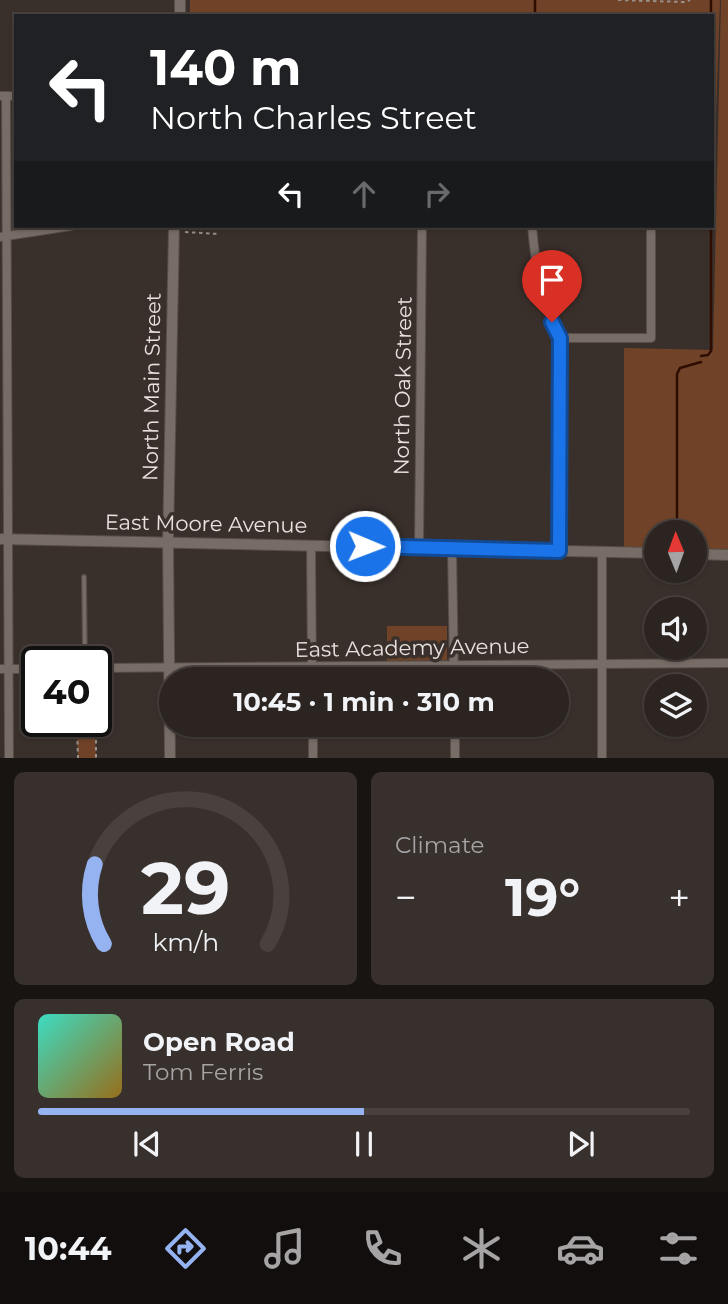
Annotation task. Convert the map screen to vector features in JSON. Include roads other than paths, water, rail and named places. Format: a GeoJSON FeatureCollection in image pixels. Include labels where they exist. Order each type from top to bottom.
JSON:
{"type":"FeatureCollection","features":[{"type":"Feature","properties":{"kind":"street"},"geometry":{"type":"LineString","coordinates":[[3,96],[4,669],[9,758]]}},
{"type":"Feature","properties":{"kind":"street"},"geometry":{"type":"LineString","coordinates":[[4,237],[59,228]]}},
{"type":"Feature","properties":{"kind":"street","name":"North Main Street"},"geometry":{"type":"LineString","coordinates":[[170,667],[168,542],[174,228]]}},
{"type":"Feature","properties":{"kind":"street","name":"North Oak Street"},"geometry":{"type":"LineString","coordinates":[[419,547],[422,228]]}},
{"type":"Feature","properties":{"kind":"street"},"geometry":{"type":"LineString","coordinates":[[532,228],[539,277],[552,322],[560,338],[559,551]]}},
{"type":"Feature","properties":{"kind":"street"},"geometry":{"type":"LineString","coordinates":[[560,338],[651,338],[650,228]]}},
{"type":"Feature","properties":{"kind":"street","name":"East Moore Avenue"},"geometry":{"type":"LineString","coordinates":[[3,539],[644,553]]}},
{"type":"Feature","properties":{"kind":"street"},"geometry":{"type":"LineString","coordinates":[[311,545],[312,666]]}},
{"type":"Feature","properties":{"kind":"street"},"geometry":{"type":"LineString","coordinates":[[452,548],[454,665]]}},
{"type":"Feature","properties":{"kind":"street"},"geometry":{"type":"LineString","coordinates":[[602,552],[602,758]]}},
{"type":"Feature","properties":{"kind":"street"},"geometry":{"type":"LineString","coordinates":[[707,554],[728,555]]}},
{"type":"Feature","properties":{"kind":"street","name":"East Academy Avenue"},"geometry":{"type":"LineString","coordinates":[[241,667],[728,663]]}},
{"type":"Feature","properties":{"kind":"street","name":"East Academy Avenue"},"geometry":{"type":"LineString","coordinates":[[112,668],[159,668]]}},
{"type":"Feature","properties":{"kind":"street","name":"North Main Street"},"geometry":{"type":"LineString","coordinates":[[170,737],[170,758]]}},
{"type":"Feature","properties":{"kind":"street"},"geometry":{"type":"LineString","coordinates":[[313,737],[313,758]]}},
{"type":"Feature","properties":{"kind":"street"},"geometry":{"type":"LineString","coordinates":[[455,737],[455,758]]}},
{"type":"Feature","properties":{"kind":"lane"},"geometry":{"type":"LineString","coordinates":[[84,577],[85,646]]}},
{"type":"Feature","properties":{"kind":"waterway"},"geometry":{"type":"LineString","coordinates":[[535,0],[535,14]]}},
{"type":"Feature","properties":{"kind":"waterway"},"geometry":{"type":"LineString","coordinates":[[711,0],[711,14]]}},
{"type":"Feature","properties":{"kind":"waterway"},"geometry":{"type":"LineString","coordinates":[[701,356],[708,355],[711,351],[711,228]]}},
{"type":"Feature","properties":{"kind":"waterway"},"geometry":{"type":"LineString","coordinates":[[677,520],[677,374],[680,368],[701,362]]}}]}
